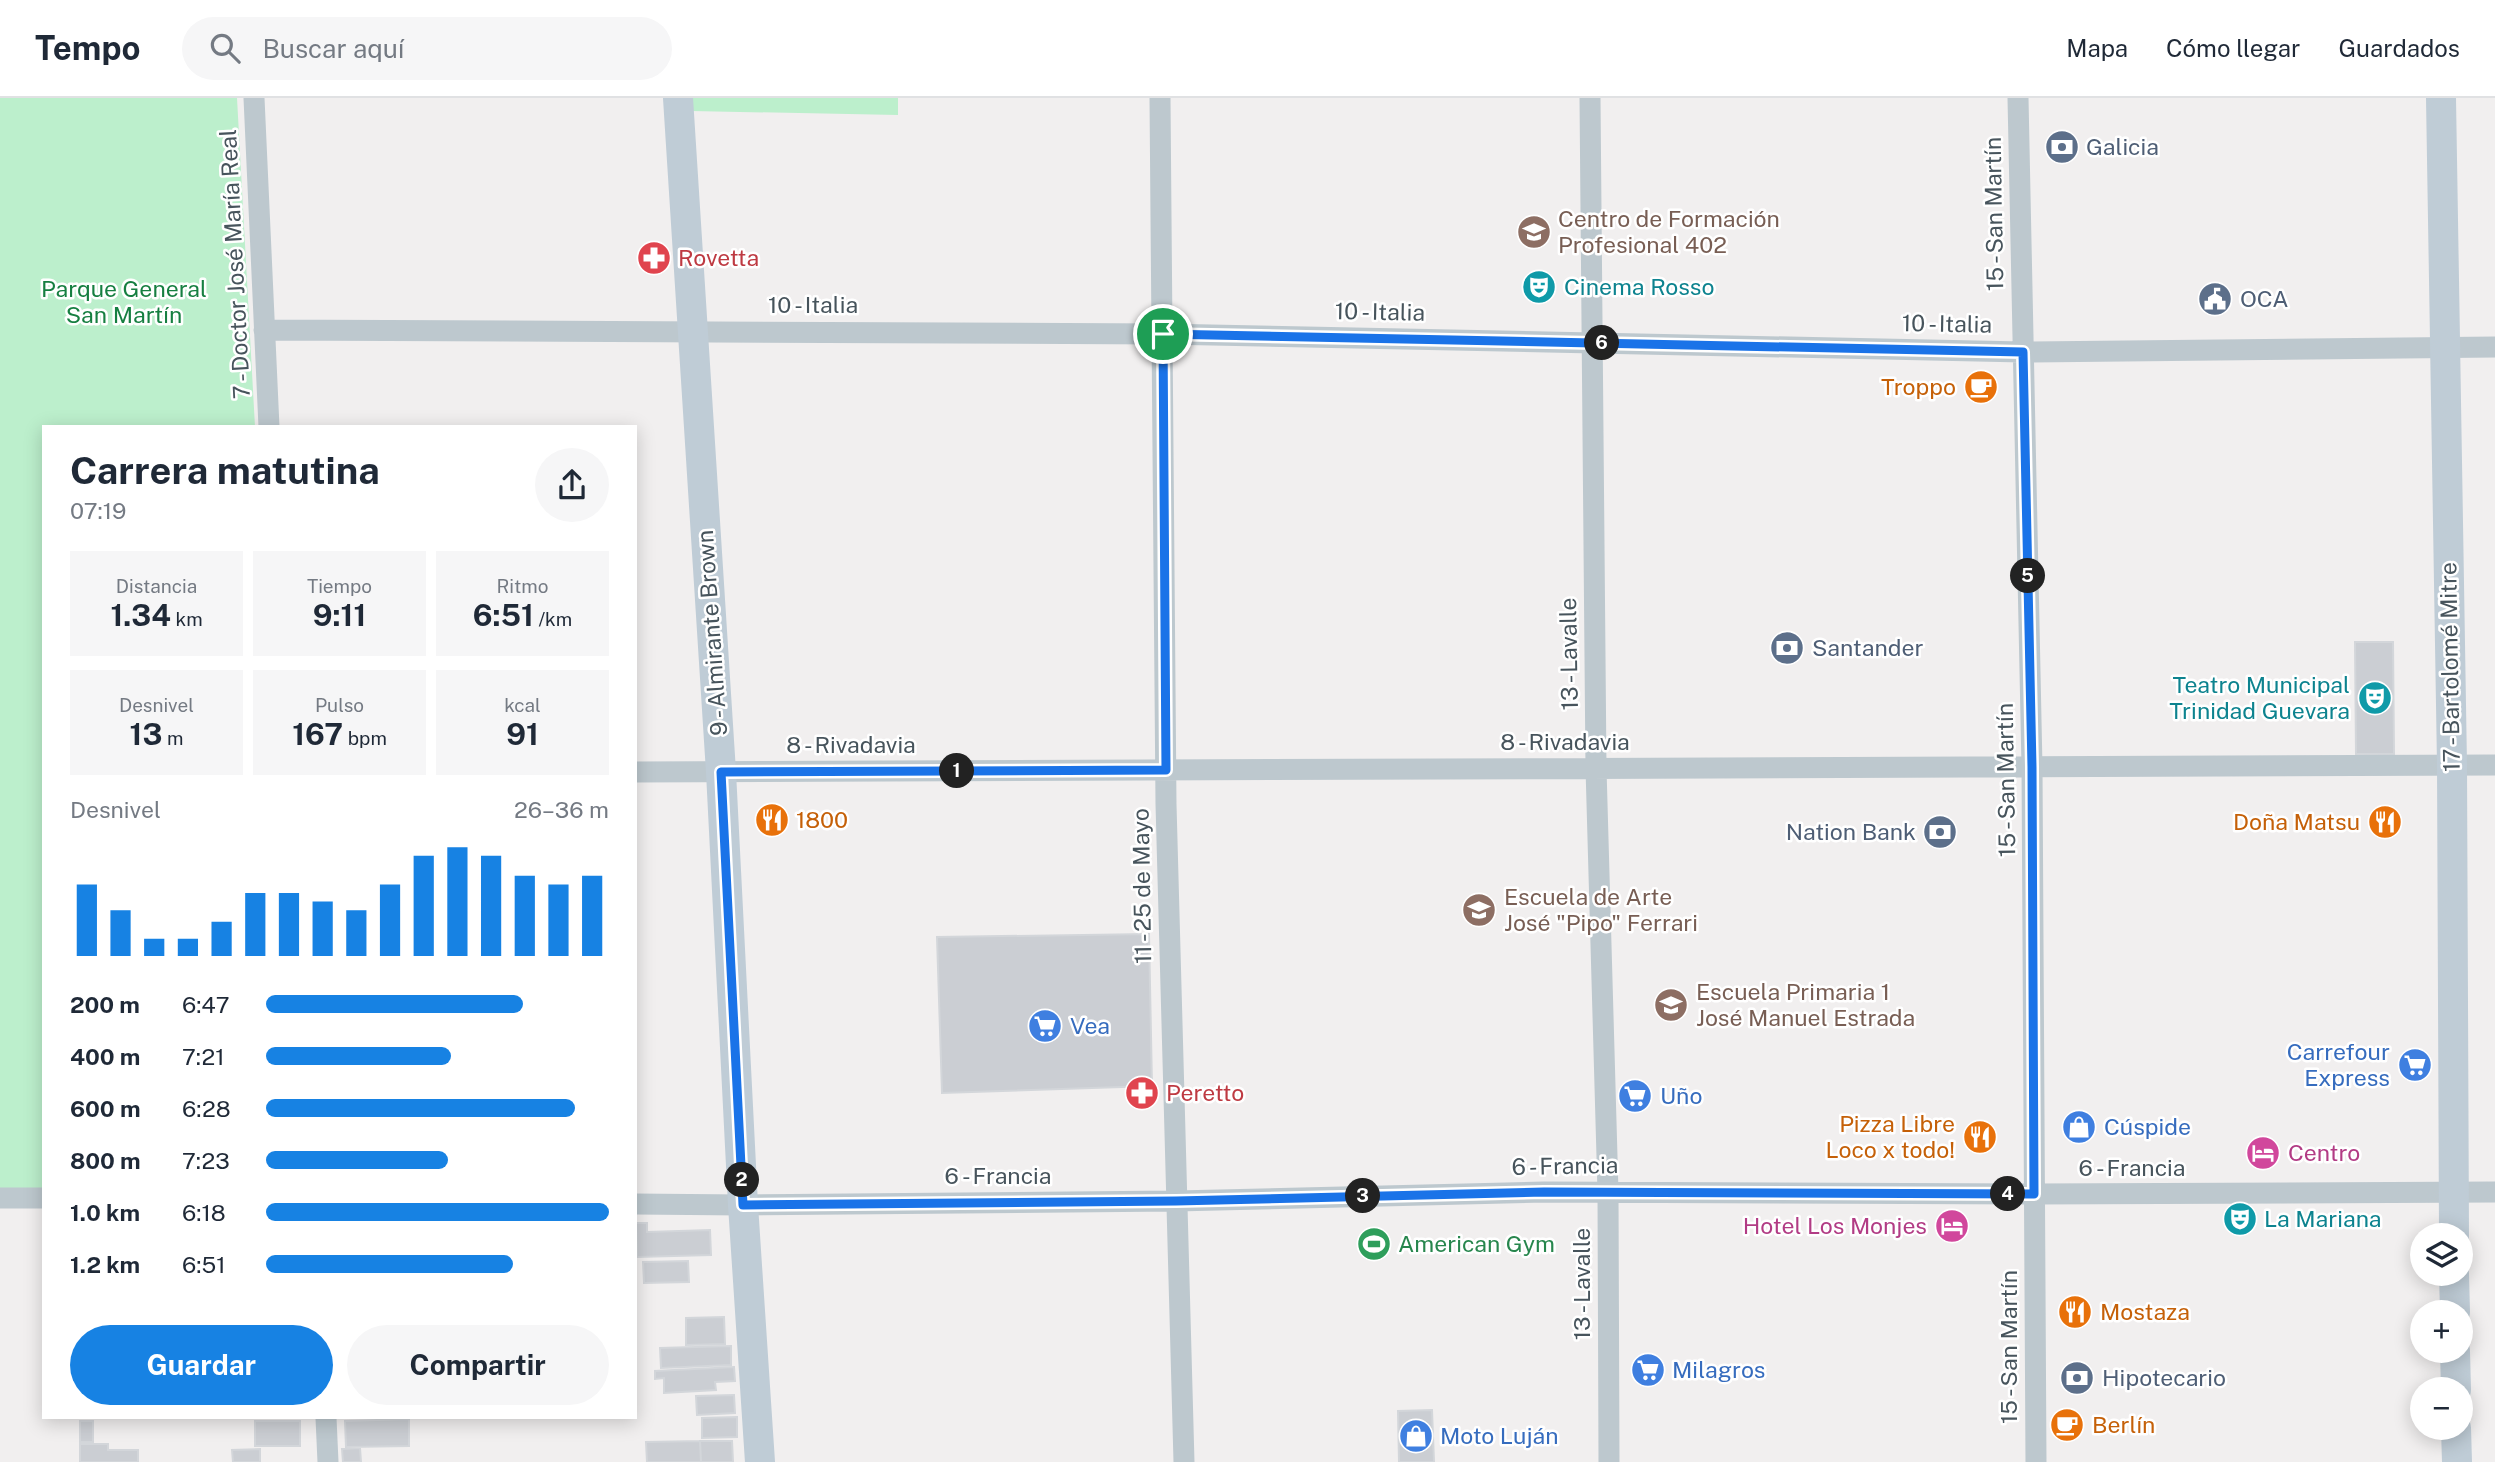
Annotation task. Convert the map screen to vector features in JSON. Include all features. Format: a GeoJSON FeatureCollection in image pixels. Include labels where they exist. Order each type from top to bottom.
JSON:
{"type":"FeatureCollection","features":[{"type":"Feature","properties":{"kind":"street","name":"7 - Doctor José María Real"},"geometry":{"type":"LineString","coordinates":[[254,98],[269,425]]}},
{"type":"Feature","properties":{"kind":"street","name":"9 - Almirante Brown"},"geometry":{"type":"LineString","coordinates":[[678,98],[721,772],[743,1205],[760,1462]]}},
{"type":"Feature","properties":{"kind":"street","name":"11 - 25 de Mayo"},"geometry":{"type":"LineString","coordinates":[[1160,98],[1166,770],[1184,1462]]}},
{"type":"Feature","properties":{"kind":"street","name":"13 - Lavalle"},"geometry":{"type":"LineString","coordinates":[[1590,98],[1596,768],[1608,1192],[1609,1462]]}},
{"type":"Feature","properties":{"kind":"street","name":"15 - San Martín"},"geometry":{"type":"LineString","coordinates":[[2018,98],[2032,767],[2036,1462]]}},
{"type":"Feature","properties":{"kind":"street","name":"17 - Bartolomé Mitre"},"geometry":{"type":"LineString","coordinates":[[2441,98],[2452,765],[2454,1223]]}},
{"type":"Feature","properties":{"kind":"street","name":"10 - Italia"},"geometry":{"type":"LineString","coordinates":[[264,330],[1163,334],[2023,352],[2495,347]]}},
{"type":"Feature","properties":{"kind":"street","name":"8 - Rivadavia"},"geometry":{"type":"LineString","coordinates":[[637,772],[2495,765]]}},
{"type":"Feature","properties":{"kind":"street","name":"6 - Francia"},"geometry":{"type":"LineString","coordinates":[[637,1204],[1176,1201],[1608,1192],[2495,1192]]}},
{"type":"Feature","properties":{"kind":"street"},"geometry":{"type":"LineString","coordinates":[[0,1198],[42,1198]]}},
{"type":"Feature","properties":{"kind":"street"},"geometry":{"type":"LineString","coordinates":[[326,1419],[328,1462]]}},
{"type":"Feature","properties":{"kind":"street"},"geometry":{"type":"LineString","coordinates":[[2456,1440],[2457,1462]]}},
{"type":"Feature","properties":{"kind":"green space","name":"Parque General San Martín"},"geometry":{"type":"Polygon","coordinates":[[[0,98],[237,98],[255,425],[42,425],[42,1191],[0,1191],[0,98]]]}},
{"type":"Feature","properties":{"kind":"green space"},"geometry":{"type":"Polygon","coordinates":[[[691,98],[898,98],[898,115],[691,111],[691,98]]]}},
{"type":"Feature","properties":{"kind":"building","name":"Teatro Municipal Trinidad Guevara"},"geometry":{"type":"Polygon","coordinates":[[[2355,642],[2393,642],[2394,754],[2356,754],[2355,642]]]}},
{"type":"Feature","properties":{"kind":"building","name":"Vea"},"geometry":{"type":"Polygon","coordinates":[[[1149,934],[1152,1086],[942,1093],[937,937],[1149,934]]]}},
{"type":"Feature","properties":{"kind":"building"},"geometry":{"type":"Polygon","coordinates":[[[637,1223],[647,1223],[647,1232],[710,1230],[711,1255],[637,1257],[637,1223]]]}},
{"type":"Feature","properties":{"kind":"building"},"geometry":{"type":"Polygon","coordinates":[[[688,1261],[689,1282],[644,1283],[643,1262],[688,1261]]]}},
{"type":"Feature","properties":{"kind":"building"},"geometry":{"type":"Polygon","coordinates":[[[724,1317],[725,1344],[686,1345],[686,1318],[724,1317]]]}},
{"type":"Feature","properties":{"kind":"building"},"geometry":{"type":"Polygon","coordinates":[[[731,1346],[731,1365],[661,1368],[660,1348],[731,1346]]]}},
{"type":"Feature","properties":{"kind":"building"},"geometry":{"type":"Polygon","coordinates":[[[734,1367],[735,1381],[715,1382],[716,1390],[664,1393],[664,1378],[655,1379],[655,1371],[734,1367]]]}},
{"type":"Feature","properties":{"kind":"building"},"geometry":{"type":"Polygon","coordinates":[[[734,1395],[735,1413],[697,1415],[696,1396],[734,1395]]]}},
{"type":"Feature","properties":{"kind":"building","name":"Moto Luján"},"geometry":{"type":"Polygon","coordinates":[[[1432,1410],[1434,1462],[1399,1462],[1398,1411],[1432,1410]]]}},
{"type":"Feature","properties":{"kind":"building"},"geometry":{"type":"Polygon","coordinates":[[[737,1417],[737,1437],[702,1438],[702,1418],[737,1417]]]}},
{"type":"Feature","properties":{"kind":"building"},"geometry":{"type":"Polygon","coordinates":[[[409,1419],[409,1446],[346,1447],[345,1421],[409,1419]]]}},
{"type":"Feature","properties":{"kind":"building"},"geometry":{"type":"Polygon","coordinates":[[[80,1421],[93,1421],[93,1442],[80,1442],[80,1421]]]}},
{"type":"Feature","properties":{"kind":"building"},"geometry":{"type":"Polygon","coordinates":[[[255,1421],[300,1421],[300,1446],[255,1446],[255,1421]]]}},
{"type":"Feature","properties":{"kind":"building"},"geometry":{"type":"Polygon","coordinates":[[[700,1441],[701,1462],[647,1462],[646,1442],[700,1441]]]}},
{"type":"Feature","properties":{"kind":"building"},"geometry":{"type":"Polygon","coordinates":[[[700,1441],[732,1441],[733,1462],[701,1462],[700,1441]]]}},
{"type":"Feature","properties":{"kind":"building"},"geometry":{"type":"Polygon","coordinates":[[[80,1444],[108,1444],[108,1450],[138,1450],[138,1462],[80,1462],[80,1444]]]}},
{"type":"Feature","properties":{"kind":"building"},"geometry":{"type":"Polygon","coordinates":[[[360,1448],[361,1462],[343,1462],[342,1449],[360,1448]]]}},
{"type":"Feature","properties":{"kind":"building"},"geometry":{"type":"Polygon","coordinates":[[[260,1449],[260,1462],[233,1462],[232,1450],[260,1449]]]}},
{"type":"Feature","properties":{"kind":"place","name":"Galicia"},"geometry":{"type":"Point","coordinates":[2062,147]}},
{"type":"Feature","properties":{"kind":"place","name":"Centro de Formación Profesional 402"},"geometry":{"type":"Point","coordinates":[1534,232]}},
{"type":"Feature","properties":{"kind":"place","name":"Rovetta"},"geometry":{"type":"Point","coordinates":[654,258]}},
{"type":"Feature","properties":{"kind":"place","name":"Cinema Rosso"},"geometry":{"type":"Point","coordinates":[1539,287]}},
{"type":"Feature","properties":{"kind":"place","name":"OCA"},"geometry":{"type":"Point","coordinates":[2215,299]}},
{"type":"Feature","properties":{"kind":"place","name":"Troppo"},"geometry":{"type":"Point","coordinates":[1981,387]}},
{"type":"Feature","properties":{"kind":"place","name":"Santander"},"geometry":{"type":"Point","coordinates":[1787,648]}},
{"type":"Feature","properties":{"kind":"place","name":"Teatro Municipal Trinidad Guevara"},"geometry":{"type":"Point","coordinates":[2375,698]}},
{"type":"Feature","properties":{"kind":"place","name":"1800"},"geometry":{"type":"Point","coordinates":[772,820]}},
{"type":"Feature","properties":{"kind":"place","name":"Doña Matsu"},"geometry":{"type":"Point","coordinates":[2385,822]}},
{"type":"Feature","properties":{"kind":"place","name":"Nation Bank"},"geometry":{"type":"Point","coordinates":[1940,832]}},
{"type":"Feature","properties":{"kind":"place","name":"Escuela de Arte José \"Pipo\" Ferrari"},"geometry":{"type":"Point","coordinates":[1479,910]}},
{"type":"Feature","properties":{"kind":"place","name":"Escuela Primaria 1 José Manuel Estrada"},"geometry":{"type":"Point","coordinates":[1671,1005]}},
{"type":"Feature","properties":{"kind":"place","name":"Vea"},"geometry":{"type":"Point","coordinates":[1045,1026]}},
{"type":"Feature","properties":{"kind":"place","name":"Carrefour Express"},"geometry":{"type":"Point","coordinates":[2415,1065]}},
{"type":"Feature","properties":{"kind":"place","name":"Peretto"},"geometry":{"type":"Point","coordinates":[1142,1093]}},
{"type":"Feature","properties":{"kind":"place","name":"Uño"},"geometry":{"type":"Point","coordinates":[1635,1096]}},
{"type":"Feature","properties":{"kind":"place","name":"Cúspide"},"geometry":{"type":"Point","coordinates":[2079,1127]}},
{"type":"Feature","properties":{"kind":"place","name":"Pizza Libre Loco x todo!"},"geometry":{"type":"Point","coordinates":[1980,1137]}},
{"type":"Feature","properties":{"kind":"place","name":"Centro"},"geometry":{"type":"Point","coordinates":[2263,1153]}},
{"type":"Feature","properties":{"kind":"place","name":"La Mariana"},"geometry":{"type":"Point","coordinates":[2240,1219]}},
{"type":"Feature","properties":{"kind":"place","name":"Hotel Los Monjes"},"geometry":{"type":"Point","coordinates":[1952,1226]}},
{"type":"Feature","properties":{"kind":"place","name":"American Gym"},"geometry":{"type":"Point","coordinates":[1374,1244]}},
{"type":"Feature","properties":{"kind":"place","name":"Mostaza"},"geometry":{"type":"Point","coordinates":[2075,1312]}},
{"type":"Feature","properties":{"kind":"place","name":"Milagros"},"geometry":{"type":"Point","coordinates":[1648,1370]}},
{"type":"Feature","properties":{"kind":"place","name":"Hipotecario"},"geometry":{"type":"Point","coordinates":[2077,1378]}},
{"type":"Feature","properties":{"kind":"place","name":"Berlín"},"geometry":{"type":"Point","coordinates":[2067,1425]}},
{"type":"Feature","properties":{"kind":"place","name":"Moto Luján"},"geometry":{"type":"Point","coordinates":[1416,1436]}},
{"type":"Feature","properties":{"kind":"route"},"geometry":{"type":"LineString","coordinates":[[1163,334],[2023,352],[2032,767],[2034,1194],[1544,1192],[1176,1201],[743,1205],[721,772],[1166,770],[1163,334]]}}]}
